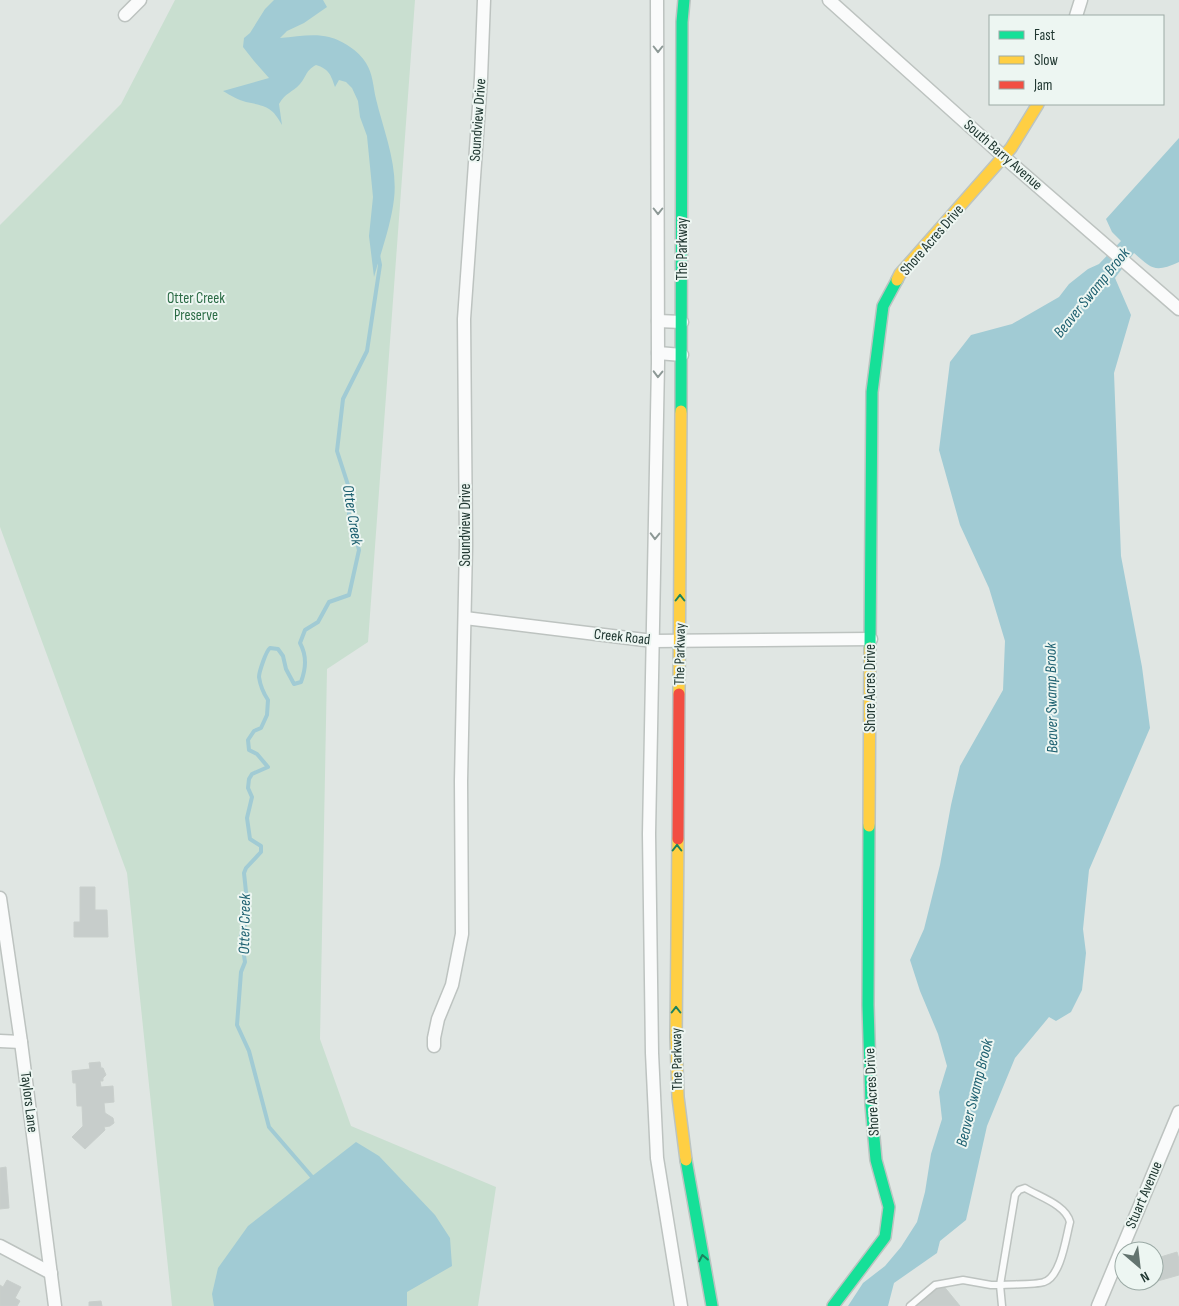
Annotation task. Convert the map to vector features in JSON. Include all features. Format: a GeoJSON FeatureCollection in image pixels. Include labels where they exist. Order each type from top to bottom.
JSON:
{"type":"FeatureCollection","features":[{"type":"Feature","properties":{"kind":"street"},"geometry":{"type":"LineString","coordinates":[[125,15],[140,0]]}},
{"type":"Feature","properties":{"kind":"street","name":"Soundview Drive"},"geometry":{"type":"LineString","coordinates":[[434,1046],[438,1019],[452,985],[462,934],[461,782],[465,618],[464,319],[482,78],[484,0]]}},
{"type":"Feature","properties":{"kind":"street","name":"The Parkway"},"geometry":{"type":"LineString","coordinates":[[658,0],[658,353],[649,834],[652,1053],[657,1158],[681,1306]]}},
{"type":"Feature","properties":{"kind":"street","name":"The Parkway"},"geometry":{"type":"LineString","coordinates":[[684,0],[682,22],[682,355],[676,1037],[678,1097],[688,1172],[712,1306]]}},
{"type":"Feature","properties":{"kind":"street","name":"South Barry Avenue"},"geometry":{"type":"LineString","coordinates":[[829,0],[1004,157],[1179,309]]}},
{"type":"Feature","properties":{"kind":"street"},"geometry":{"type":"LineString","coordinates":[[1076,15],[1081,0]]}},
{"type":"Feature","properties":{"kind":"street","name":"Shore Acres Drive"},"geometry":{"type":"LineString","coordinates":[[833,1306],[885,1237],[889,1207],[876,1160],[870,1078],[868,995],[872,392],[883,306],[900,274],[1004,157],[1037,105]]}},
{"type":"Feature","properties":{"kind":"street"},"geometry":{"type":"LineString","coordinates":[[658,321],[682,322]]}},
{"type":"Feature","properties":{"kind":"street"},"geometry":{"type":"LineString","coordinates":[[658,353],[682,355]]}},
{"type":"Feature","properties":{"kind":"street","name":"Creek Road"},"geometry":{"type":"LineString","coordinates":[[465,618],[653,641],[871,639]]}},
{"type":"Feature","properties":{"kind":"street","name":"Taylors Lane"},"geometry":{"type":"LineString","coordinates":[[0,898],[1,918],[21,1042],[55,1306]]}},
{"type":"Feature","properties":{"kind":"street"},"geometry":{"type":"LineString","coordinates":[[0,1041],[21,1042]]}},
{"type":"Feature","properties":{"kind":"street","name":"Stuart Avenue"},"geometry":{"type":"LineString","coordinates":[[1098,1306],[1179,1112]]}},
{"type":"Feature","properties":{"kind":"street"},"geometry":{"type":"LineString","coordinates":[[0,1246],[51,1272]]}},
{"type":"Feature","properties":{"kind":"lane"},"geometry":{"type":"LineString","coordinates":[[910,1306],[935,1285],[963,1280],[1000,1285],[1044,1282],[1051,1278],[1057,1270],[1070,1222],[1068,1215],[1063,1210],[1025,1188],[1016,1195],[1000,1285],[1002,1306]]}},
{"type":"Feature","properties":{"kind":"green space","name":"Otter Creek Preserve"},"geometry":{"type":"Polygon","coordinates":[[[175,0],[415,0],[368,642],[327,669],[320,1039],[351,1126],[496,1187],[478,1306],[172,1306],[127,873],[0,527],[0,225],[121,104],[175,0]]]}},
{"type":"Feature","properties":{"kind":"water"},"geometry":{"type":"Polygon","coordinates":[[[274,0],[323,0],[327,7],[304,23],[287,31],[280,38],[317,35],[334,38],[345,43],[359,54],[370,71],[392,161],[395,186],[391,219],[374,277],[369,236],[373,197],[367,136],[360,117],[358,101],[352,88],[346,82],[339,80],[335,87],[329,73],[324,68],[316,65],[312,67],[300,84],[284,97],[279,104],[282,125],[271,110],[240,100],[223,91],[269,78],[243,47],[244,38],[250,33],[265,9],[274,0]]]}},
{"type":"Feature","properties":{"kind":"water","name":"Beaver Swamp Brook"},"geometry":{"type":"Polygon","coordinates":[[[1179,138],[1179,262],[1154,268],[1134,253],[1115,278],[1131,315],[1114,373],[1121,556],[1142,667],[1150,728],[1089,870],[1083,929],[1086,953],[1082,990],[1071,1012],[1056,1021],[1049,1017],[1015,1058],[987,1126],[966,1220],[940,1241],[937,1253],[894,1283],[888,1306],[848,1306],[863,1283],[885,1266],[901,1247],[917,1222],[925,1192],[931,1154],[942,1119],[939,1092],[947,1066],[938,1034],[920,991],[910,960],[924,929],[940,865],[960,766],[1003,690],[1005,641],[989,588],[960,525],[939,450],[950,362],[971,335],[1012,324],[1059,297],[1069,284],[1088,269],[1099,264],[1121,241],[1112,232],[1106,219],[1179,138]]]}},
{"type":"Feature","properties":{"kind":"water"},"geometry":{"type":"Polygon","coordinates":[[[356,1142],[379,1156],[435,1215],[450,1238],[452,1266],[407,1292],[407,1306],[214,1306],[212,1294],[218,1268],[248,1226],[356,1142]]]}},
{"type":"Feature","properties":{"kind":"building"},"geometry":{"type":"Polygon","coordinates":[[[80,887],[95,887],[95,910],[107,910],[108,937],[74,937],[74,922],[80,922],[80,887]]]}},
{"type":"Feature","properties":{"kind":"building"},"geometry":{"type":"Polygon","coordinates":[[[100,1062],[101,1068],[103,1068],[106,1075],[103,1081],[100,1081],[101,1087],[113,1086],[114,1102],[104,1103],[105,1113],[113,1118],[114,1123],[104,1127],[105,1130],[85,1149],[72,1137],[83,1126],[82,1106],[77,1106],[76,1083],[73,1083],[72,1071],[90,1069],[89,1063],[100,1062]]]}},
{"type":"Feature","properties":{"kind":"building"},"geometry":{"type":"Polygon","coordinates":[[[6,1167],[9,1208],[0,1209],[0,1168],[6,1167]]]}},
{"type":"Feature","properties":{"kind":"building"},"geometry":{"type":"Polygon","coordinates":[[[1177,1252],[1179,1275],[1164,1279],[1164,1256],[1177,1252]]]}},
{"type":"Feature","properties":{"kind":"building"},"geometry":{"type":"Polygon","coordinates":[[[7,1280],[21,1287],[15,1298],[20,1301],[17,1306],[0,1306],[0,1285],[3,1287],[7,1280]]]}},
{"type":"Feature","properties":{"kind":"building"},"geometry":{"type":"Polygon","coordinates":[[[942,1284],[960,1306],[915,1306],[942,1284]]]}},
{"type":"Feature","properties":{"kind":"building"},"geometry":{"type":"Polygon","coordinates":[[[101,1301],[102,1306],[89,1306],[89,1302],[101,1301]]]}},
{"type":"Feature","properties":{"kind":"waterway","name":"Otter Creek"},"geometry":{"type":"LineString","coordinates":[[313,1178],[269,1127],[249,1051],[237,1025],[241,972],[245,962],[241,936],[248,911],[244,873],[246,868],[261,852],[261,846],[250,839],[247,818],[252,797],[248,788],[249,779],[252,774],[268,767],[257,754],[249,750],[248,740],[254,731],[261,728],[267,715],[268,700],[262,689],[259,677],[268,650],[270,648],[278,649],[283,656],[286,669],[294,684],[301,682],[305,662],[300,643],[305,630],[318,622],[329,602],[349,595],[359,550],[349,514],[349,488],[337,451],[343,399],[367,351],[380,265],[378,255]]}},
{"type":"Feature","properties":{"kind":"traffic: fast"},"geometry":{"type":"LineString","coordinates":[[681,411],[682,22],[684,0]]}},
{"type":"Feature","properties":{"kind":"traffic: fast"},"geometry":{"type":"LineString","coordinates":[[870,648],[872,392],[883,306],[897,280]]}},
{"type":"Feature","properties":{"kind":"traffic: fast"},"geometry":{"type":"LineString","coordinates":[[833,1306],[885,1237],[889,1207],[876,1160],[871,1105],[868,1005],[869,826]]}},
{"type":"Feature","properties":{"kind":"traffic: fast"},"geometry":{"type":"LineString","coordinates":[[686,1160],[712,1306]]}},
{"type":"Feature","properties":{"kind":"traffic: slow"},"geometry":{"type":"LineString","coordinates":[[897,280],[900,274],[1011,148],[1037,105]]}},
{"type":"Feature","properties":{"kind":"traffic: slow"},"geometry":{"type":"LineString","coordinates":[[679,694],[681,411]]}},
{"type":"Feature","properties":{"kind":"traffic: slow"},"geometry":{"type":"LineString","coordinates":[[869,826],[870,648]]}},
{"type":"Feature","properties":{"kind":"traffic: slow"},"geometry":{"type":"LineString","coordinates":[[678,839],[676,1037],[678,1097],[686,1160]]}},
{"type":"Feature","properties":{"kind":"traffic: jam"},"geometry":{"type":"LineString","coordinates":[[678,839],[679,694]]}}]}
